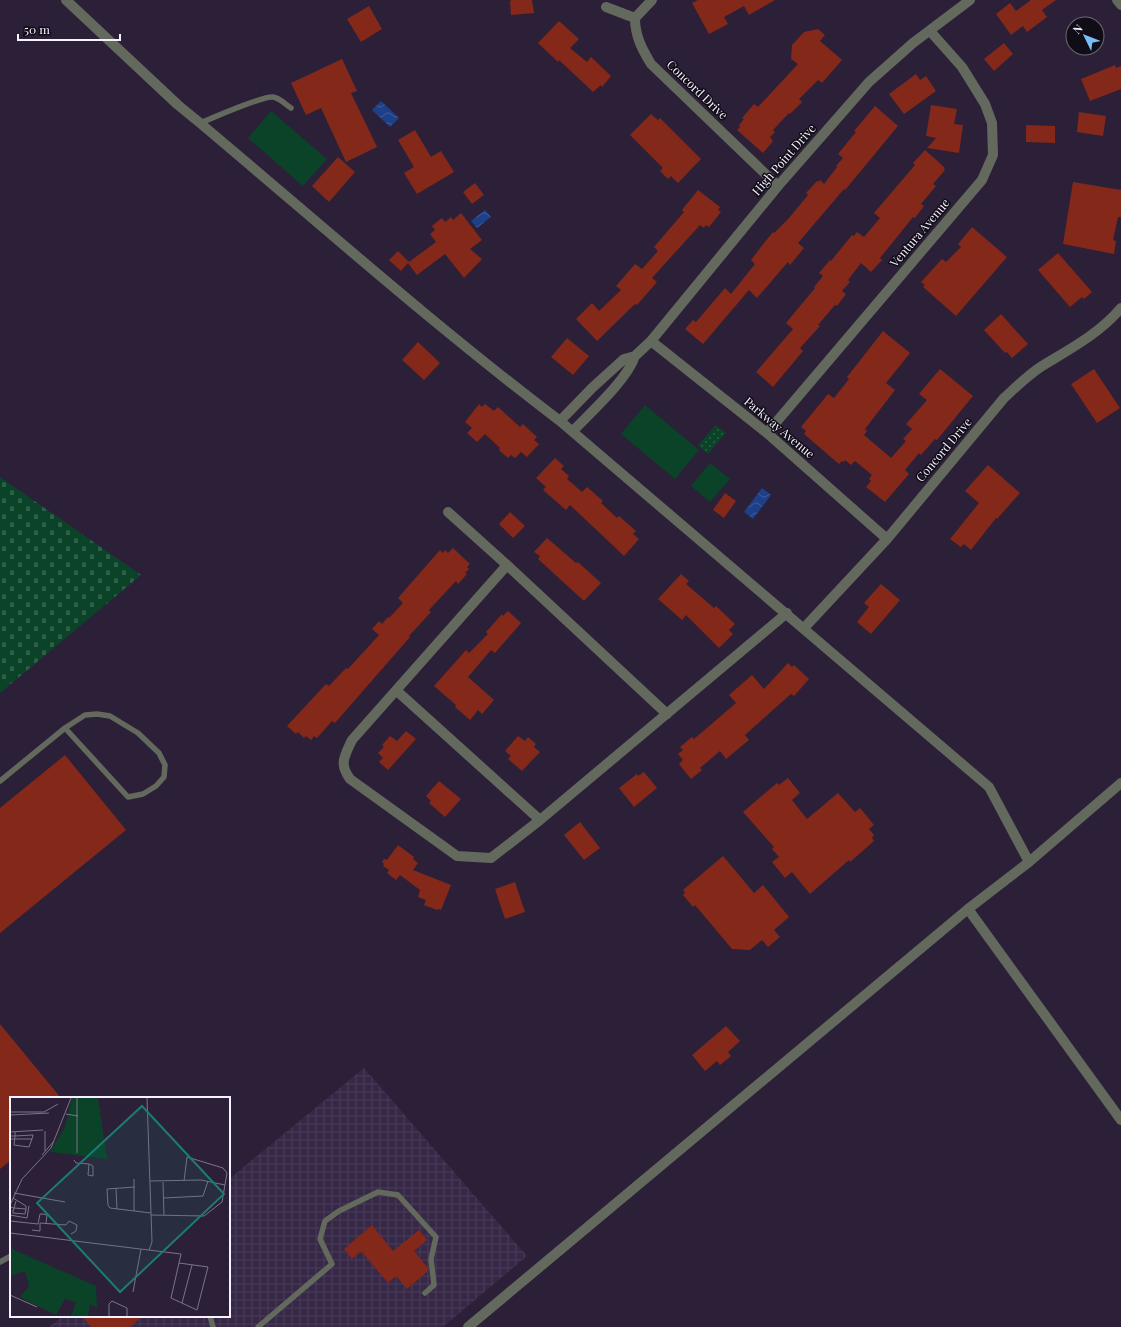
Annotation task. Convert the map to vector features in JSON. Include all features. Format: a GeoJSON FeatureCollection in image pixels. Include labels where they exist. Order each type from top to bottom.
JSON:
{"type":"FeatureCollection","features":[{"type":"Feature","properties":{"kind":"street"},"geometry":{"type":"LineString","coordinates":[[66,0],[200,123],[444,328],[512,384],[573,431],[989,787],[1029,862]]}},
{"type":"Feature","properties":{"kind":"street"},"geometry":{"type":"LineString","coordinates":[[606,7],[635,18],[652,0]]}},
{"type":"Feature","properties":{"kind":"street","name":"High Point Drive"},"geometry":{"type":"LineString","coordinates":[[560,421],[592,388],[624,360],[635,356],[651,341],[778,186],[869,82],[913,43],[970,0]]}},
{"type":"Feature","properties":{"kind":"street"},"geometry":{"type":"LineString","coordinates":[[1117,0],[1121,5]]}},
{"type":"Feature","properties":{"kind":"street","name":"Concord Drive"},"geometry":{"type":"LineString","coordinates":[[635,18],[635,28],[640,45],[651,64],[778,186]]}},
{"type":"Feature","properties":{"kind":"street","name":"Ventura Avenue"},"geometry":{"type":"LineString","coordinates":[[767,433],[982,180],[993,155],[992,123],[985,104],[962,67],[930,31]]}},
{"type":"Feature","properties":{"kind":"street","name":"Concord Drive"},"geometry":{"type":"LineString","coordinates":[[804,628],[887,539],[1004,398],[1023,380],[1041,367],[1098,331],[1121,308]]}},
{"type":"Feature","properties":{"kind":"street","name":"Parkway Avenue"},"geometry":{"type":"LineString","coordinates":[[651,341],[767,433],[887,539]]}},
{"type":"Feature","properties":{"kind":"street","name":"High Point Drive"},"geometry":{"type":"LineString","coordinates":[[573,431],[622,378],[632,365],[635,356]]}},
{"type":"Feature","properties":{"kind":"street"},"geometry":{"type":"LineString","coordinates":[[448,512],[667,714]]}},
{"type":"Feature","properties":{"kind":"street"},"geometry":{"type":"LineString","coordinates":[[507,565],[352,740],[344,757],[344,770],[350,780],[457,856],[491,858],[540,820],[787,613]]}},
{"type":"Feature","properties":{"kind":"street"},"geometry":{"type":"LineString","coordinates":[[397,691],[540,820]]}},
{"type":"Feature","properties":{"kind":"street"},"geometry":{"type":"LineString","coordinates":[[468,1327],[968,909],[1029,862],[1121,783]]}},
{"type":"Feature","properties":{"kind":"street"},"geometry":{"type":"LineString","coordinates":[[968,909],[1121,1120]]}},
{"type":"Feature","properties":{"kind":"lane"},"geometry":{"type":"LineString","coordinates":[[200,123],[272,97],[282,100],[291,108]]}},
{"type":"Feature","properties":{"kind":"lane"},"geometry":{"type":"LineString","coordinates":[[0,780],[65,728],[85,715],[97,714],[110,716],[138,733],[159,753],[165,765],[164,777],[156,786],[143,794],[128,797],[65,728]]}},
{"type":"Feature","properties":{"kind":"lane"},"geometry":{"type":"LineString","coordinates":[[258,1327],[332,1264],[320,1239],[325,1221],[339,1211],[378,1192],[398,1195],[436,1237],[431,1259],[434,1285],[425,1293]]}},
{"type":"Feature","properties":{"kind":"lane"},"geometry":{"type":"LineString","coordinates":[[0,1262],[10,1257]]}},
{"type":"Feature","properties":{"kind":"lane"},"geometry":{"type":"LineString","coordinates":[[210,1317],[213,1327]]}},
{"type":"Feature","properties":{"kind":"shaded area"},"geometry":{"type":"Polygon","coordinates":[[[364,1068],[527,1256],[443,1327],[49,1327],[62,1317],[230,1317],[230,1178],[364,1068]]]}},
{"type":"Feature","properties":{"kind":"green space"},"geometry":{"type":"Polygon","coordinates":[[[271,111],[327,159],[303,186],[248,138],[271,111]]]}},
{"type":"Feature","properties":{"kind":"green space"},"geometry":{"type":"Polygon","coordinates":[[[645,405],[699,450],[675,479],[621,434],[645,405]]]}},
{"type":"Feature","properties":{"kind":"green space"},"geometry":{"type":"Polygon","coordinates":[[[716,425],[726,433],[708,454],[698,445],[716,425]]]}},
{"type":"Feature","properties":{"kind":"green space"},"geometry":{"type":"Polygon","coordinates":[[[710,463],[730,479],[710,502],[691,486],[710,463]]]}},
{"type":"Feature","properties":{"kind":"green space"},"geometry":{"type":"Polygon","coordinates":[[[0,477],[141,575],[0,693],[0,477]]]}},
{"type":"Feature","properties":{"kind":"water"},"geometry":{"type":"Polygon","coordinates":[[[381,101],[399,118],[390,127],[372,110],[381,101]]]}},
{"type":"Feature","properties":{"kind":"water"},"geometry":{"type":"Polygon","coordinates":[[[485,210],[491,217],[477,228],[471,221],[485,210]]]}},
{"type":"Feature","properties":{"kind":"water"},"geometry":{"type":"Polygon","coordinates":[[[762,488],[771,495],[753,519],[744,512],[762,488]]]}},
{"type":"Feature","properties":{"kind":"building"},"geometry":{"type":"Polygon","coordinates":[[[532,0],[534,13],[511,15],[510,1],[532,0]]]}},
{"type":"Feature","properties":{"kind":"building"},"geometry":{"type":"Polygon","coordinates":[[[698,0],[775,0],[749,15],[744,6],[724,17],[728,24],[709,34],[692,3],[698,0]]]}},
{"type":"Feature","properties":{"kind":"building"},"geometry":{"type":"Polygon","coordinates":[[[1031,0],[1056,0],[1042,10],[1047,17],[1027,32],[1023,26],[1011,35],[996,14],[1010,3],[1016,11],[1031,0]]]}},
{"type":"Feature","properties":{"kind":"building"},"geometry":{"type":"Polygon","coordinates":[[[369,6],[382,29],[361,42],[347,19],[369,6]]]}},
{"type":"Feature","properties":{"kind":"building"},"geometry":{"type":"Polygon","coordinates":[[[559,21],[579,39],[570,48],[587,62],[591,57],[611,76],[602,87],[601,85],[593,92],[559,60],[558,62],[538,43],[559,21]]]}},
{"type":"Feature","properties":{"kind":"building"},"geometry":{"type":"Polygon","coordinates":[[[818,29],[825,35],[820,41],[842,60],[822,83],[818,80],[799,99],[802,102],[773,130],[775,132],[770,137],[773,141],[763,153],[737,130],[744,119],[742,118],[754,104],[758,107],[798,64],[791,59],[792,45],[804,32],[818,29]]]}},
{"type":"Feature","properties":{"kind":"building"},"geometry":{"type":"Polygon","coordinates":[[[1004,43],[1013,54],[994,71],[984,59],[1004,43]]]}},
{"type":"Feature","properties":{"kind":"building"},"geometry":{"type":"Polygon","coordinates":[[[342,59],[357,91],[351,93],[377,147],[346,162],[321,108],[306,115],[291,83],[342,59]]]}},
{"type":"Feature","properties":{"kind":"building"},"geometry":{"type":"Polygon","coordinates":[[[1115,65],[1116,68],[1121,66],[1121,89],[1090,101],[1081,79],[1115,65]]]}},
{"type":"Feature","properties":{"kind":"building"},"geometry":{"type":"Polygon","coordinates":[[[916,74],[920,80],[926,76],[936,91],[904,114],[889,94],[916,74]]]}},
{"type":"Feature","properties":{"kind":"building"},"geometry":{"type":"Polygon","coordinates":[[[931,105],[957,109],[954,124],[963,125],[959,153],[927,148],[936,138],[926,136],[931,105]]]}},
{"type":"Feature","properties":{"kind":"building"},"geometry":{"type":"Polygon","coordinates":[[[875,106],[898,126],[845,190],[844,189],[798,243],[804,248],[790,265],[788,262],[757,298],[749,290],[703,344],[685,329],[693,320],[696,322],[725,288],[731,294],[755,264],[751,260],[773,232],[774,233],[789,218],[808,195],[806,193],[817,181],[818,182],[820,180],[824,184],[843,158],[838,154],[856,132],[854,131],[875,106]]]}},
{"type":"Feature","properties":{"kind":"building"},"geometry":{"type":"Polygon","coordinates":[[[1079,112],[1106,116],[1103,136],[1077,132],[1079,112]]]}},
{"type":"Feature","properties":{"kind":"building"},"geometry":{"type":"Polygon","coordinates":[[[651,114],[658,120],[660,118],[701,159],[678,183],[671,176],[668,179],[660,171],[663,168],[630,135],[651,114]]]}},
{"type":"Feature","properties":{"kind":"building"},"geometry":{"type":"Polygon","coordinates":[[[1026,125],[1055,126],[1055,143],[1026,142],[1026,125]]]}},
{"type":"Feature","properties":{"kind":"building"},"geometry":{"type":"Polygon","coordinates":[[[415,130],[431,157],[441,151],[454,172],[417,194],[404,173],[414,167],[398,140],[415,130]]]}},
{"type":"Feature","properties":{"kind":"building"},"geometry":{"type":"Polygon","coordinates":[[[925,150],[944,167],[945,170],[933,184],[936,186],[921,204],[924,206],[915,218],[913,217],[880,258],[882,260],[871,272],[861,263],[848,280],[850,282],[842,291],[846,294],[837,306],[835,305],[818,325],[820,326],[800,348],[803,351],[773,387],[756,372],[793,329],[786,323],[823,276],[819,273],[852,235],[854,236],[857,232],[864,237],[880,218],[874,213],[915,165],[913,163],[925,150]]]}},
{"type":"Feature","properties":{"kind":"building"},"geometry":{"type":"Polygon","coordinates":[[[338,157],[355,172],[329,202],[312,186],[338,157]]]}},
{"type":"Feature","properties":{"kind":"building"},"geometry":{"type":"Polygon","coordinates":[[[1073,182],[1121,190],[1121,217],[1118,217],[1113,240],[1116,241],[1114,254],[1063,244],[1073,182]]]}},
{"type":"Feature","properties":{"kind":"building"},"geometry":{"type":"Polygon","coordinates":[[[475,183],[484,195],[472,204],[463,192],[475,183]]]}},
{"type":"Feature","properties":{"kind":"building"},"geometry":{"type":"Polygon","coordinates":[[[698,190],[720,207],[718,210],[721,212],[709,227],[706,225],[704,228],[700,225],[652,278],[657,282],[637,305],[635,304],[597,341],[576,319],[592,303],[599,311],[621,290],[616,286],[635,264],[642,269],[658,251],[654,247],[684,212],[682,210],[698,190]]]}},
{"type":"Feature","properties":{"kind":"building"},"geometry":{"type":"Polygon","coordinates":[[[461,213],[482,240],[470,249],[482,259],[464,278],[445,254],[417,275],[408,263],[401,271],[389,260],[398,251],[409,262],[436,242],[430,234],[435,230],[432,226],[442,218],[445,222],[451,217],[453,220],[461,213]]]}},
{"type":"Feature","properties":{"kind":"building"},"geometry":{"type":"Polygon","coordinates":[[[972,227],[1007,257],[956,316],[923,287],[925,285],[921,282],[942,259],[946,262],[961,247],[958,244],[972,227]]]}},
{"type":"Feature","properties":{"kind":"building"},"geometry":{"type":"Polygon","coordinates":[[[1058,253],[1092,292],[1084,299],[1082,297],[1070,307],[1038,270],[1058,253]]]}},
{"type":"Feature","properties":{"kind":"building"},"geometry":{"type":"Polygon","coordinates":[[[1001,314],[1028,344],[1012,358],[1007,352],[1005,353],[984,330],[1001,314]]]}},
{"type":"Feature","properties":{"kind":"building"},"geometry":{"type":"Polygon","coordinates":[[[883,331],[910,353],[886,383],[895,390],[865,429],[867,431],[864,435],[891,458],[906,441],[903,439],[912,429],[906,424],[927,400],[919,394],[940,369],[973,396],[937,440],[935,439],[921,455],[919,453],[905,470],[909,474],[885,502],[866,487],[871,481],[869,479],[872,475],[855,461],[851,465],[845,460],[839,464],[804,434],[806,431],[801,427],[828,394],[834,398],[849,379],[847,377],[883,331]]]}},
{"type":"Feature","properties":{"kind":"building"},"geometry":{"type":"Polygon","coordinates":[[[567,338],[589,356],[573,375],[551,357],[567,338]]]}},
{"type":"Feature","properties":{"kind":"building"},"geometry":{"type":"Polygon","coordinates":[[[418,342],[440,363],[424,380],[402,360],[418,342]]]}},
{"type":"Feature","properties":{"kind":"building"},"geometry":{"type":"Polygon","coordinates":[[[1094,369],[1120,408],[1097,423],[1071,384],[1094,369]]]}},
{"type":"Feature","properties":{"kind":"building"},"geometry":{"type":"Polygon","coordinates":[[[479,404],[482,407],[485,404],[494,411],[498,407],[520,427],[523,424],[537,437],[534,440],[539,444],[527,457],[521,452],[515,458],[511,455],[508,458],[485,434],[477,442],[467,433],[472,428],[465,422],[479,404]]]}},
{"type":"Feature","properties":{"kind":"building"},"geometry":{"type":"Polygon","coordinates":[[[555,458],[564,466],[561,469],[569,476],[567,479],[582,492],[587,487],[603,501],[601,503],[617,518],[619,516],[636,531],[633,534],[639,539],[624,556],[570,505],[566,510],[543,490],[546,487],[536,478],[555,458]]]}},
{"type":"Feature","properties":{"kind":"building"},"geometry":{"type":"Polygon","coordinates":[[[988,465],[1020,493],[997,519],[996,518],[971,550],[964,544],[961,547],[950,539],[979,503],[965,491],[988,465]]]}},
{"type":"Feature","properties":{"kind":"building"},"geometry":{"type":"Polygon","coordinates":[[[725,493],[736,501],[724,518],[713,510],[725,493]]]}},
{"type":"Feature","properties":{"kind":"building"},"geometry":{"type":"Polygon","coordinates":[[[510,512],[525,526],[513,538],[499,524],[510,512]]]}},
{"type":"Feature","properties":{"kind":"building"},"geometry":{"type":"Polygon","coordinates":[[[547,538],[576,563],[578,562],[601,583],[584,601],[538,559],[540,556],[534,552],[547,538]]]}},
{"type":"Feature","properties":{"kind":"building"},"geometry":{"type":"Polygon","coordinates":[[[453,548],[470,564],[467,567],[469,569],[465,573],[467,574],[458,584],[456,581],[429,610],[431,612],[335,723],[332,721],[317,738],[314,736],[311,740],[306,736],[304,738],[298,732],[296,734],[287,726],[326,684],[329,686],[346,668],[348,669],[379,635],[372,629],[379,621],[382,624],[403,603],[398,598],[440,550],[443,553],[445,550],[448,553],[453,548]]]}},
{"type":"Feature","properties":{"kind":"building"},"geometry":{"type":"Polygon","coordinates":[[[681,574],[689,581],[686,584],[714,608],[716,606],[735,624],[729,630],[733,634],[719,648],[686,615],[682,620],[658,599],[681,574]]]}},
{"type":"Feature","properties":{"kind":"building"},"geometry":{"type":"Polygon","coordinates":[[[881,584],[900,600],[871,634],[857,622],[869,607],[864,603],[881,584]]]}},
{"type":"Feature","properties":{"kind":"building"},"geometry":{"type":"Polygon","coordinates":[[[508,611],[521,623],[495,653],[491,650],[468,677],[494,700],[482,714],[478,710],[470,720],[455,707],[456,705],[434,686],[466,650],[469,653],[488,634],[486,632],[502,614],[503,616],[508,611]]]}},
{"type":"Feature","properties":{"kind":"building"},"geometry":{"type":"Polygon","coordinates":[[[788,663],[792,667],[794,665],[809,679],[794,696],[791,694],[745,735],[749,740],[726,759],[720,751],[700,768],[702,770],[691,779],[679,764],[683,760],[678,754],[683,750],[680,747],[692,737],[694,739],[736,703],[729,695],[752,675],[764,689],[788,663]]]}},
{"type":"Feature","properties":{"kind":"building"},"geometry":{"type":"Polygon","coordinates":[[[406,731],[416,739],[388,770],[379,762],[383,758],[378,753],[384,747],[382,745],[390,736],[397,741],[406,731]]]}},
{"type":"Feature","properties":{"kind":"building"},"geometry":{"type":"Polygon","coordinates":[[[518,736],[525,741],[528,737],[536,744],[534,747],[540,752],[522,771],[508,759],[511,756],[505,751],[518,736]]]}},
{"type":"Feature","properties":{"kind":"building"},"geometry":{"type":"Polygon","coordinates":[[[65,755],[126,830],[0,933],[0,808],[65,755]]]}},
{"type":"Feature","properties":{"kind":"building"},"geometry":{"type":"Polygon","coordinates":[[[644,772],[657,788],[634,807],[619,788],[637,774],[638,776],[644,772]]]}},
{"type":"Feature","properties":{"kind":"building"},"geometry":{"type":"Polygon","coordinates":[[[788,778],[800,793],[792,800],[807,819],[838,793],[855,812],[860,808],[874,825],[869,829],[874,835],[872,838],[874,841],[850,862],[849,860],[810,894],[792,872],[785,878],[772,862],[779,857],[772,849],[774,847],[743,812],[777,783],[779,785],[788,778]]]}},
{"type":"Feature","properties":{"kind":"building"},"geometry":{"type":"Polygon","coordinates":[[[439,781],[461,799],[445,817],[429,803],[431,801],[426,796],[439,781]]]}},
{"type":"Feature","properties":{"kind":"building"},"geometry":{"type":"Polygon","coordinates":[[[580,822],[600,848],[584,860],[564,835],[580,822]]]}},
{"type":"Feature","properties":{"kind":"building"},"geometry":{"type":"Polygon","coordinates":[[[398,845],[414,857],[413,859],[418,863],[413,870],[451,885],[441,910],[424,905],[426,900],[418,897],[420,890],[400,875],[396,880],[387,873],[389,870],[383,866],[384,864],[382,862],[384,859],[387,860],[398,845]]]}},
{"type":"Feature","properties":{"kind":"building"},"geometry":{"type":"Polygon","coordinates":[[[723,856],[754,893],[763,885],[789,917],[774,930],[780,937],[768,947],[762,940],[750,950],[732,949],[695,905],[693,907],[683,895],[685,893],[683,890],[723,856]]]}},
{"type":"Feature","properties":{"kind":"building"},"geometry":{"type":"Polygon","coordinates":[[[515,882],[525,912],[505,919],[495,889],[515,882]]]}},
{"type":"Feature","properties":{"kind":"building"},"geometry":{"type":"Polygon","coordinates":[[[0,1024],[60,1097],[10,1097],[10,1161],[0,1169],[0,1024]]]}},
{"type":"Feature","properties":{"kind":"building"},"geometry":{"type":"Polygon","coordinates":[[[726,1026],[740,1041],[728,1052],[731,1056],[720,1065],[717,1061],[705,1071],[692,1055],[726,1026]]]}},
{"type":"Feature","properties":{"kind":"building"},"geometry":{"type":"Polygon","coordinates":[[[372,1225],[393,1251],[419,1230],[427,1240],[414,1251],[428,1268],[428,1271],[407,1289],[396,1276],[388,1283],[361,1251],[352,1259],[344,1249],[372,1225]]]}},
{"type":"Feature","properties":{"kind":"building"},"geometry":{"type":"Polygon","coordinates":[[[83,1317],[142,1317],[130,1327],[91,1327],[83,1317]]]}}]}
